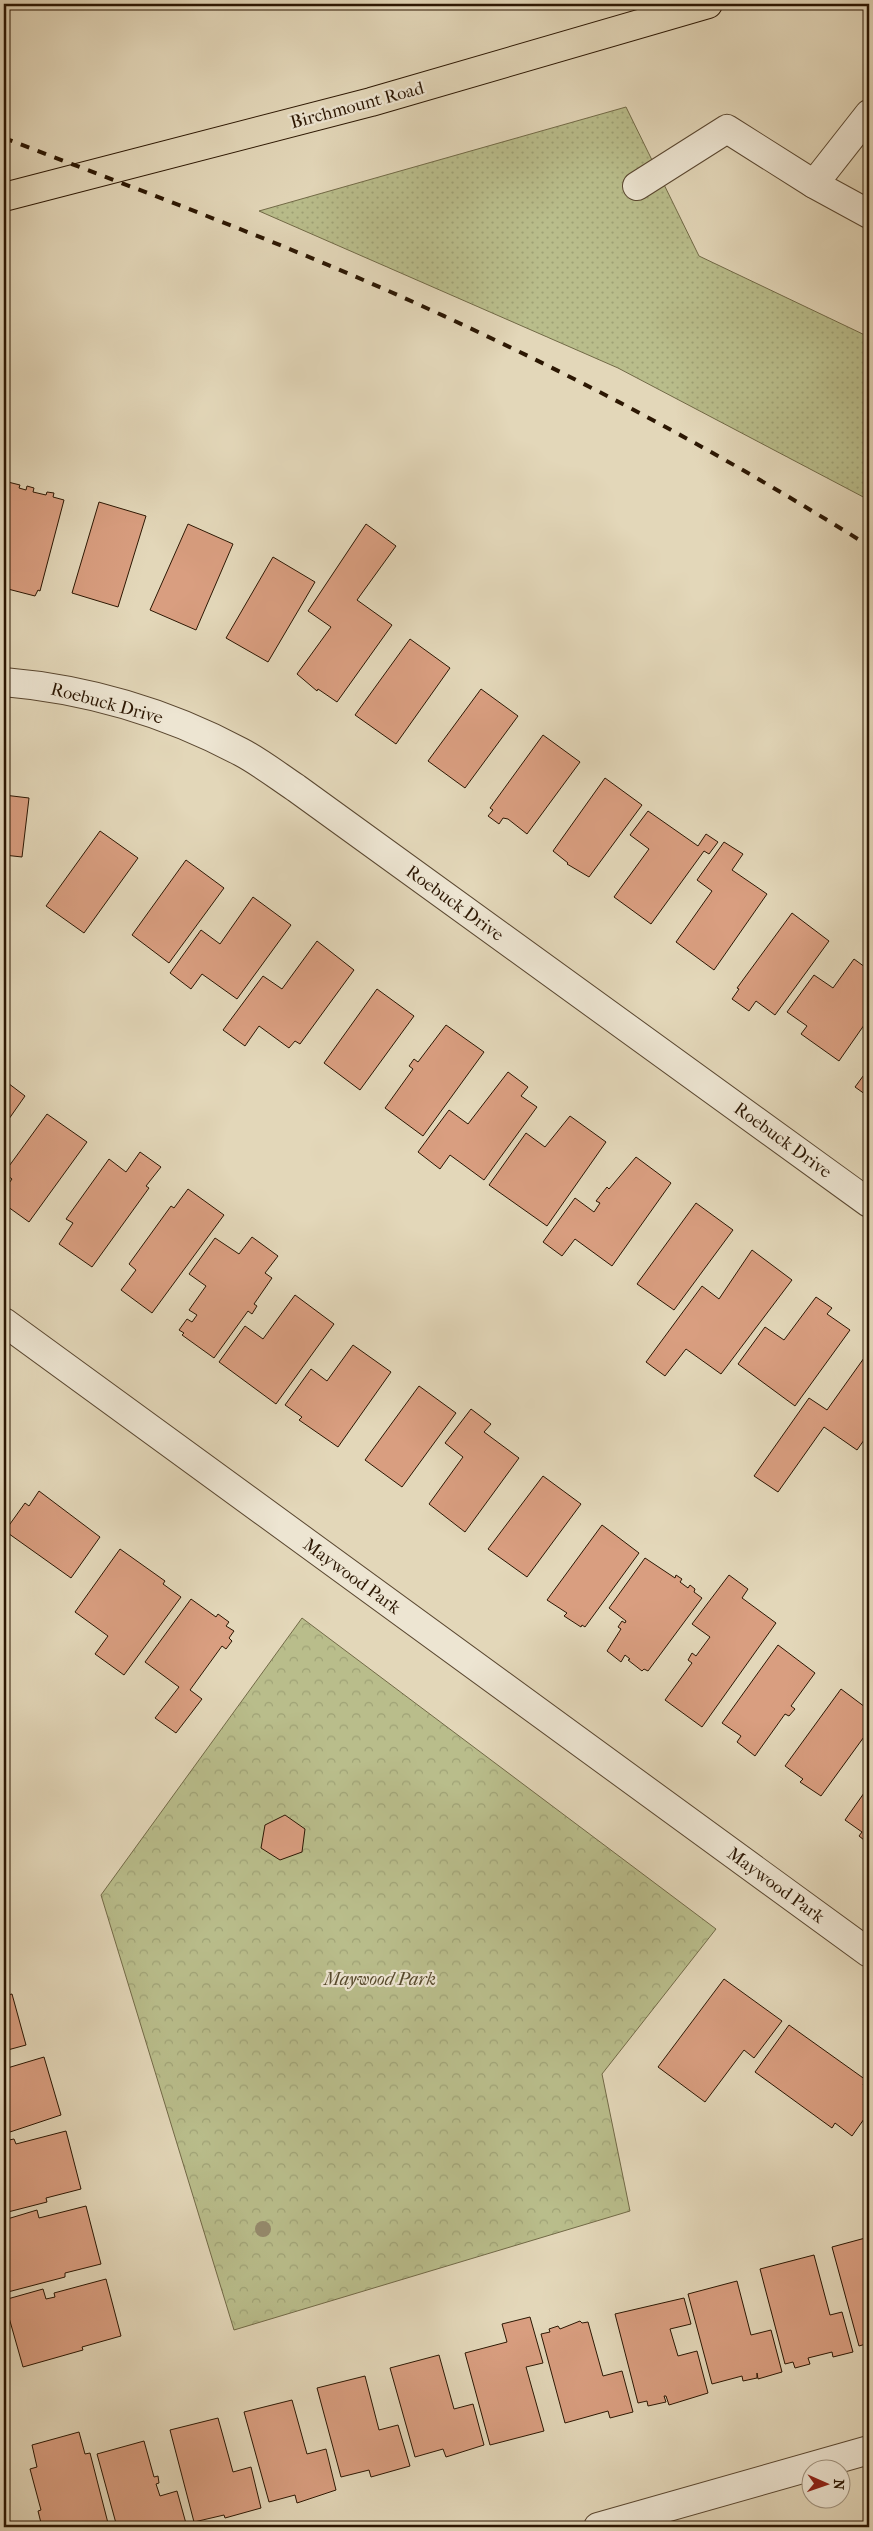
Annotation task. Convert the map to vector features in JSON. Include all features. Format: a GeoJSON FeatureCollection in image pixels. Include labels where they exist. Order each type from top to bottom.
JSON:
{"type":"FeatureCollection","features":[{"type":"Feature","properties":{"kind":"main road","name":"Birchmount Road"},"geometry":{"type":"LineString","coordinates":[[4,197],[371,102],[708,4]]}},
{"type":"Feature","properties":{"kind":"street"},"geometry":{"type":"LineString","coordinates":[[814,184],[869,114]]}},
{"type":"Feature","properties":{"kind":"street"},"geometry":{"type":"LineString","coordinates":[[637,186],[728,129],[814,184],[869,214]]}},
{"type":"Feature","properties":{"kind":"street","name":"Roebuck Drive"},"geometry":{"type":"LineString","coordinates":[[4,682],[45,686],[100,698],[156,714],[242,752],[296,788],[869,1203]]}},
{"type":"Feature","properties":{"kind":"street","name":"Maywood Park"},"geometry":{"type":"LineString","coordinates":[[4,1322],[869,1953]]}},
{"type":"Feature","properties":{"kind":"street"},"geometry":{"type":"LineString","coordinates":[[598,2527],[869,2450]]}},
{"type":"Feature","properties":{"kind":"green space"},"geometry":{"type":"Polygon","coordinates":[[[626,107],[699,256],[869,337],[869,500],[618,368],[259,211],[626,107]]]}},
{"type":"Feature","properties":{"kind":"green space","name":"Maywood Park"},"geometry":{"type":"Polygon","coordinates":[[[302,1618],[716,1929],[602,2074],[630,2211],[234,2330],[101,1895],[302,1618]]]}},
{"type":"Feature","properties":{"kind":"building"},"geometry":{"type":"Polygon","coordinates":[[[4,481],[20,485],[19,488],[26,490],[27,486],[34,488],[33,492],[46,495],[47,492],[54,493],[53,497],[64,500],[40,591],[38,590],[35,596],[4,588],[4,481]]]}},
{"type":"Feature","properties":{"kind":"building"},"geometry":{"type":"Polygon","coordinates":[[[99,502],[146,516],[118,607],[72,593],[99,502]]]}},
{"type":"Feature","properties":{"kind":"building"},"geometry":{"type":"Polygon","coordinates":[[[188,524],[233,544],[196,630],[150,610],[188,524]]]}},
{"type":"Feature","properties":{"kind":"building"},"geometry":{"type":"Polygon","coordinates":[[[366,524],[396,546],[357,600],[392,625],[337,702],[318,689],[317,691],[297,674],[331,627],[308,611],[366,524]]]}},
{"type":"Feature","properties":{"kind":"building"},"geometry":{"type":"Polygon","coordinates":[[[273,557],[315,582],[268,662],[226,638],[273,557]]]}},
{"type":"Feature","properties":{"kind":"building"},"geometry":{"type":"Polygon","coordinates":[[[410,639],[450,668],[396,744],[355,715],[410,639]]]}},
{"type":"Feature","properties":{"kind":"building"},"geometry":{"type":"Polygon","coordinates":[[[481,689],[518,716],[465,788],[428,761],[481,689]]]}},
{"type":"Feature","properties":{"kind":"building"},"geometry":{"type":"Polygon","coordinates":[[[543,735],[580,762],[527,834],[508,819],[503,818],[499,824],[488,816],[493,810],[490,808],[543,735]]]}},
{"type":"Feature","properties":{"kind":"building"},"geometry":{"type":"Polygon","coordinates":[[[605,778],[642,805],[589,877],[567,864],[553,851],[605,778]]]}},
{"type":"Feature","properties":{"kind":"building"},"geometry":{"type":"Polygon","coordinates":[[[4,795],[29,798],[22,857],[4,855],[4,795]]]}},
{"type":"Feature","properties":{"kind":"building"},"geometry":{"type":"Polygon","coordinates":[[[648,811],[698,846],[706,834],[718,842],[709,854],[704,851],[651,924],[614,897],[649,849],[630,835],[648,811]]]}},
{"type":"Feature","properties":{"kind":"building"},"geometry":{"type":"Polygon","coordinates":[[[100,831],[138,858],[84,933],[46,906],[100,831]]]}},
{"type":"Feature","properties":{"kind":"building"},"geometry":{"type":"Polygon","coordinates":[[[724,842],[743,854],[732,870],[767,894],[714,970],[676,942],[712,891],[697,880],[724,842]]]}},
{"type":"Feature","properties":{"kind":"building"},"geometry":{"type":"Polygon","coordinates":[[[186,860],[224,888],[169,963],[132,935],[186,860]]]}},
{"type":"Feature","properties":{"kind":"building"},"geometry":{"type":"Polygon","coordinates":[[[253,897],[291,925],[237,999],[202,974],[191,989],[170,973],[201,930],[220,944],[253,897]]]}},
{"type":"Feature","properties":{"kind":"building"},"geometry":{"type":"Polygon","coordinates":[[[792,913],[829,941],[775,1015],[756,1001],[749,1011],[732,999],[739,989],[737,988],[792,913]]]}},
{"type":"Feature","properties":{"kind":"building"},"geometry":{"type":"Polygon","coordinates":[[[317,941],[354,970],[300,1044],[295,1041],[289,1048],[259,1026],[245,1046],[223,1030],[263,976],[282,989],[317,941]]]}},
{"type":"Feature","properties":{"kind":"building"},"geometry":{"type":"Polygon","coordinates":[[[854,959],[869,970],[869,1018],[839,1061],[801,1034],[807,1026],[787,1012],[814,975],[833,988],[854,959]]]}},
{"type":"Feature","properties":{"kind":"building"},"geometry":{"type":"Polygon","coordinates":[[[377,989],[414,1016],[360,1090],[324,1063],[377,989]]]}},
{"type":"Feature","properties":{"kind":"building"},"geometry":{"type":"Polygon","coordinates":[[[446,1025],[484,1052],[423,1136],[385,1108],[413,1069],[409,1066],[414,1059],[418,1062],[446,1025]]]}},
{"type":"Feature","properties":{"kind":"building"},"geometry":{"type":"Polygon","coordinates":[[[869,1068],[869,1097],[855,1087],[869,1068]]]}},
{"type":"Feature","properties":{"kind":"building"},"geometry":{"type":"Polygon","coordinates":[[[508,1072],[528,1087],[521,1096],[537,1107],[484,1180],[450,1155],[440,1169],[418,1152],[449,1110],[468,1124],[508,1072]]]}},
{"type":"Feature","properties":{"kind":"building"},"geometry":{"type":"Polygon","coordinates":[[[4,1080],[25,1096],[4,1126],[4,1080]]]}},
{"type":"Feature","properties":{"kind":"building"},"geometry":{"type":"Polygon","coordinates":[[[47,1114],[87,1142],[29,1222],[4,1204],[4,1190],[12,1179],[4,1173],[47,1114]]]}},
{"type":"Feature","properties":{"kind":"building"},"geometry":{"type":"Polygon","coordinates":[[[570,1116],[606,1142],[547,1226],[489,1185],[526,1133],[545,1147],[570,1116]]]}},
{"type":"Feature","properties":{"kind":"building"},"geometry":{"type":"Polygon","coordinates":[[[140,1152],[161,1167],[146,1186],[149,1188],[92,1267],[59,1244],[73,1223],[66,1219],[109,1159],[126,1172],[140,1152]]]}},
{"type":"Feature","properties":{"kind":"building"},"geometry":{"type":"Polygon","coordinates":[[[636,1157],[671,1183],[612,1266],[575,1239],[562,1256],[543,1242],[575,1198],[594,1212],[600,1203],[596,1201],[607,1187],[609,1189],[636,1157]]]}},
{"type":"Feature","properties":{"kind":"building"},"geometry":{"type":"Polygon","coordinates":[[[188,1189],[224,1215],[152,1313],[121,1290],[136,1270],[129,1264],[171,1206],[174,1208],[188,1189]]]}},
{"type":"Feature","properties":{"kind":"building"},"geometry":{"type":"Polygon","coordinates":[[[696,1203],[733,1230],[674,1310],[637,1284],[696,1203]]]}},
{"type":"Feature","properties":{"kind":"building"},"geometry":{"type":"Polygon","coordinates":[[[252,1237],[278,1256],[265,1273],[272,1278],[254,1304],[257,1306],[252,1314],[248,1311],[214,1358],[182,1335],[184,1333],[179,1330],[187,1319],[192,1322],[197,1315],[189,1310],[206,1286],[189,1274],[215,1238],[239,1254],[252,1237]]]}},
{"type":"Feature","properties":{"kind":"building"},"geometry":{"type":"Polygon","coordinates":[[[752,1250],[792,1280],[721,1374],[686,1349],[665,1376],[646,1362],[702,1286],[719,1299],[752,1250]]]}},
{"type":"Feature","properties":{"kind":"building"},"geometry":{"type":"Polygon","coordinates":[[[295,1295],[334,1324],[276,1404],[219,1362],[245,1326],[263,1339],[295,1295]]]}},
{"type":"Feature","properties":{"kind":"building"},"geometry":{"type":"Polygon","coordinates":[[[816,1297],[832,1308],[827,1314],[850,1330],[795,1406],[738,1364],[765,1327],[784,1340],[816,1297]]]}},
{"type":"Feature","properties":{"kind":"building"},"geometry":{"type":"Polygon","coordinates":[[[353,1345],[391,1372],[338,1447],[299,1420],[302,1417],[285,1405],[311,1369],[327,1381],[353,1345]]]}},
{"type":"Feature","properties":{"kind":"building"},"geometry":{"type":"Polygon","coordinates":[[[869,1351],[869,1433],[857,1450],[824,1427],[778,1492],[754,1476],[809,1398],[827,1410],[869,1351]]]}},
{"type":"Feature","properties":{"kind":"building"},"geometry":{"type":"Polygon","coordinates":[[[419,1386],[456,1413],[402,1487],[365,1460],[419,1386]]]}},
{"type":"Feature","properties":{"kind":"building"},"geometry":{"type":"Polygon","coordinates":[[[471,1409],[491,1424],[484,1432],[519,1458],[465,1532],[429,1504],[463,1457],[445,1443],[471,1409]]]}},
{"type":"Feature","properties":{"kind":"building"},"geometry":{"type":"Polygon","coordinates":[[[543,1476],[581,1504],[527,1577],[488,1549],[543,1476]]]}},
{"type":"Feature","properties":{"kind":"building"},"geometry":{"type":"Polygon","coordinates":[[[39,1491],[100,1537],[71,1578],[5,1531],[25,1503],[29,1506],[39,1491]]]}},
{"type":"Feature","properties":{"kind":"building"},"geometry":{"type":"Polygon","coordinates":[[[602,1525],[639,1553],[585,1627],[582,1625],[581,1627],[564,1616],[567,1613],[547,1600],[602,1525]]]}},
{"type":"Feature","properties":{"kind":"building"},"geometry":{"type":"Polygon","coordinates":[[[120,1549],[165,1581],[163,1584],[181,1597],[124,1675],[95,1654],[108,1636],[75,1612],[120,1549]]]}},
{"type":"Feature","properties":{"kind":"building"},"geometry":{"type":"Polygon","coordinates":[[[645,1558],[675,1578],[676,1575],[682,1579],[680,1582],[688,1588],[690,1585],[695,1589],[694,1592],[702,1598],[648,1671],[644,1669],[642,1671],[628,1660],[630,1659],[625,1655],[621,1662],[607,1651],[621,1629],[618,1627],[622,1621],[625,1623],[626,1621],[609,1608],[645,1558]]]}},
{"type":"Feature","properties":{"kind":"building"},"geometry":{"type":"Polygon","coordinates":[[[729,1575],[748,1589],[742,1598],[776,1623],[702,1727],[665,1700],[692,1663],[688,1660],[692,1653],[696,1656],[710,1637],[692,1624],[729,1575]]]}},
{"type":"Feature","properties":{"kind":"building"},"geometry":{"type":"Polygon","coordinates":[[[191,1599],[216,1617],[218,1614],[229,1622],[226,1626],[234,1631],[229,1638],[232,1641],[226,1649],[222,1646],[190,1690],[202,1699],[176,1733],[155,1718],[179,1687],[145,1662],[191,1599]]]}},
{"type":"Feature","properties":{"kind":"building"},"geometry":{"type":"Polygon","coordinates":[[[778,1645],[815,1673],[791,1706],[795,1709],[789,1716],[785,1714],[755,1756],[737,1742],[741,1736],[722,1723],[778,1645]]]}},
{"type":"Feature","properties":{"kind":"building"},"geometry":{"type":"Polygon","coordinates":[[[841,1689],[869,1710],[869,1730],[821,1796],[800,1782],[803,1779],[785,1766],[841,1689]]]}},
{"type":"Feature","properties":{"kind":"building"},"geometry":{"type":"Polygon","coordinates":[[[869,1786],[869,1844],[859,1836],[862,1832],[845,1820],[869,1786]]]}},
{"type":"Feature","properties":{"kind":"building"},"geometry":{"type":"Polygon","coordinates":[[[285,1815],[305,1829],[302,1852],[280,1860],[261,1848],[265,1825],[285,1815]]]}},
{"type":"Feature","properties":{"kind":"building"},"geometry":{"type":"Polygon","coordinates":[[[724,1979],[782,2021],[754,2058],[744,2050],[705,2102],[658,2067],[724,1979]]]}},
{"type":"Feature","properties":{"kind":"building"},"geometry":{"type":"Polygon","coordinates":[[[12,1994],[26,2045],[4,2051],[4,1996],[12,1994]]]}},
{"type":"Feature","properties":{"kind":"building"},"geometry":{"type":"Polygon","coordinates":[[[789,2025],[866,2080],[863,2085],[869,2090],[869,2112],[852,2136],[835,2123],[832,2128],[755,2072],[789,2025]]]}},
{"type":"Feature","properties":{"kind":"building"},"geometry":{"type":"Polygon","coordinates":[[[44,2057],[61,2115],[4,2134],[4,2069],[44,2057]]]}},
{"type":"Feature","properties":{"kind":"building"},"geometry":{"type":"Polygon","coordinates":[[[66,2131],[81,2189],[46,2198],[47,2202],[4,2213],[4,2141],[14,2139],[16,2144],[66,2131]]]}},
{"type":"Feature","properties":{"kind":"building"},"geometry":{"type":"Polygon","coordinates":[[[86,2206],[101,2264],[65,2273],[65,2277],[4,2293],[4,2220],[37,2210],[39,2218],[86,2206]]]}},
{"type":"Feature","properties":{"kind":"building"},"geometry":{"type":"Polygon","coordinates":[[[869,2237],[869,2343],[859,2346],[832,2247],[869,2237]]]}},
{"type":"Feature","properties":{"kind":"building"},"geometry":{"type":"Polygon","coordinates":[[[814,2255],[830,2315],[842,2312],[853,2352],[833,2357],[832,2352],[808,2358],[810,2364],[795,2368],[793,2362],[785,2364],[760,2269],[814,2255]]]}},
{"type":"Feature","properties":{"kind":"building"},"geometry":{"type":"Polygon","coordinates":[[[106,2279],[121,2336],[82,2347],[83,2350],[23,2367],[4,2300],[43,2289],[46,2299],[55,2297],[54,2293],[106,2279]]]}},
{"type":"Feature","properties":{"kind":"building"},"geometry":{"type":"Polygon","coordinates":[[[737,2281],[751,2335],[771,2330],[782,2372],[758,2379],[757,2373],[757,2378],[743,2381],[742,2376],[712,2384],[688,2294],[737,2281]]]}},
{"type":"Feature","properties":{"kind":"building"},"geometry":{"type":"Polygon","coordinates":[[[684,2298],[691,2324],[670,2329],[678,2356],[697,2351],[708,2393],[669,2405],[666,2396],[664,2396],[666,2402],[648,2406],[647,2401],[638,2403],[615,2314],[684,2298]]]}},
{"type":"Feature","properties":{"kind":"building"},"geometry":{"type":"Polygon","coordinates":[[[530,2317],[543,2363],[526,2367],[544,2431],[490,2445],[465,2353],[507,2342],[502,2324],[530,2317]]]}},
{"type":"Feature","properties":{"kind":"building"},"geometry":{"type":"Polygon","coordinates":[[[580,2321],[582,2323],[588,2322],[603,2376],[622,2371],[633,2412],[610,2418],[608,2411],[565,2423],[541,2334],[550,2332],[549,2329],[558,2326],[560,2329],[580,2321]]]}},
{"type":"Feature","properties":{"kind":"building"},"geometry":{"type":"Polygon","coordinates":[[[439,2355],[454,2409],[473,2404],[484,2445],[446,2457],[443,2449],[415,2457],[390,2368],[439,2355]]]}},
{"type":"Feature","properties":{"kind":"building"},"geometry":{"type":"Polygon","coordinates":[[[365,2376],[379,2430],[398,2425],[410,2466],[371,2477],[369,2470],[341,2477],[317,2388],[365,2376]]]}},
{"type":"Feature","properties":{"kind":"building"},"geometry":{"type":"Polygon","coordinates":[[[292,2400],[307,2454],[326,2449],[336,2490],[297,2503],[295,2495],[269,2502],[244,2412],[292,2400]]]}},
{"type":"Feature","properties":{"kind":"building"},"geometry":{"type":"Polygon","coordinates":[[[218,2418],[233,2472],[251,2467],[261,2508],[225,2518],[224,2515],[194,2522],[170,2430],[218,2418]]]}},
{"type":"Feature","properties":{"kind":"building"},"geometry":{"type":"Polygon","coordinates":[[[79,2432],[85,2454],[90,2453],[109,2527],[42,2527],[38,2511],[41,2510],[30,2469],[37,2467],[32,2445],[79,2432]]]}},
{"type":"Feature","properties":{"kind":"building"},"geometry":{"type":"Polygon","coordinates":[[[144,2441],[154,2477],[158,2476],[159,2483],[156,2484],[160,2496],[177,2491],[187,2527],[117,2527],[97,2454],[144,2441]]]}},
{"type":"Feature","properties":{"kind":"railway"},"geometry":{"type":"LineString","coordinates":[[4,138],[290,249],[447,317],[632,409],[752,475],[869,546]]}}]}
